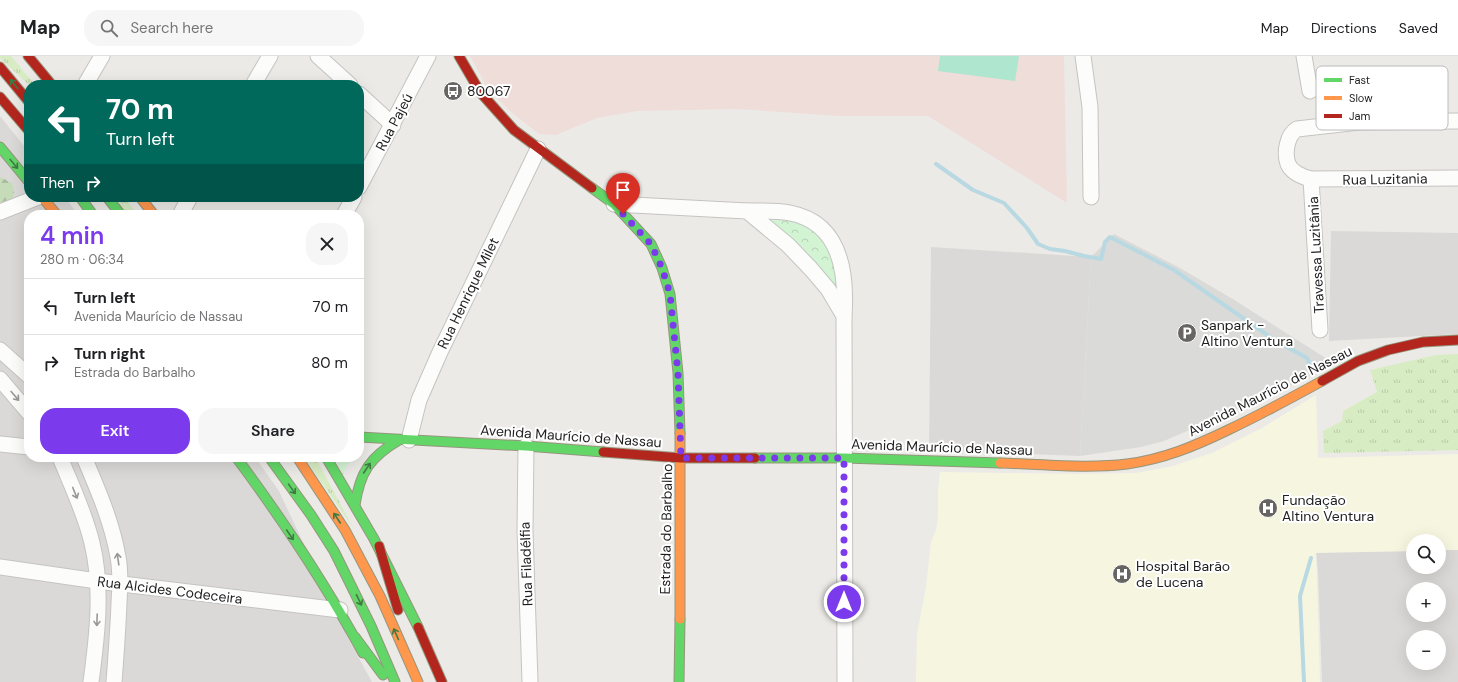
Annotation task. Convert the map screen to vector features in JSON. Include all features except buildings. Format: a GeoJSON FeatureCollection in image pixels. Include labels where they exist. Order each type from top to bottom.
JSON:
{"type":"FeatureCollection","features":[{"type":"Feature","properties":{"kind":"main road"},"geometry":{"type":"LineString","coordinates":[[28,56],[48,80]]}},
{"type":"Feature","properties":{"kind":"main road","name":"Estrada do Barbalho"},"geometry":{"type":"LineString","coordinates":[[458,56],[480,92],[514,130],[614,204],[651,244],[662,268],[670,294],[678,373],[681,458],[679,682]]}},
{"type":"Feature","properties":{"kind":"main road"},"geometry":{"type":"LineString","coordinates":[[0,67],[24,96]]}},
{"type":"Feature","properties":{"kind":"main road"},"geometry":{"type":"LineString","coordinates":[[0,97],[24,126]]}},
{"type":"Feature","properties":{"kind":"main road"},"geometry":{"type":"LineString","coordinates":[[0,147],[24,176]]}},
{"type":"Feature","properties":{"kind":"main road"},"geometry":{"type":"LineString","coordinates":[[46,202],[53,210]]}},
{"type":"Feature","properties":{"kind":"main road"},"geometry":{"type":"LineString","coordinates":[[111,202],[117,210]]}},
{"type":"Feature","properties":{"kind":"main road"},"geometry":{"type":"LineString","coordinates":[[144,202],[150,210]]}},
{"type":"Feature","properties":{"kind":"main road","name":"Avenida Maurício de Nassau"},"geometry":{"type":"LineString","coordinates":[[364,437],[526,446],[681,458],[844,458],[1085,466],[1127,464],[1174,454],[1206,441],[1268,411],[1358,361],[1388,350],[1423,342],[1458,340]]}},
{"type":"Feature","properties":{"kind":"main road"},"geometry":{"type":"LineString","coordinates":[[355,505],[359,483],[363,473],[372,459],[385,448],[404,440]]}},
{"type":"Feature","properties":{"kind":"main road"},"geometry":{"type":"LineString","coordinates":[[240,462],[259,488],[340,610],[355,637],[376,682]]}},
{"type":"Feature","properties":{"kind":"main road"},"geometry":{"type":"LineString","coordinates":[[273,462],[311,515],[334,551],[371,626],[395,682]]}},
{"type":"Feature","properties":{"kind":"main road"},"geometry":{"type":"LineString","coordinates":[[300,462],[345,530],[380,596],[419,682]]}},
{"type":"Feature","properties":{"kind":"main road"},"geometry":{"type":"LineString","coordinates":[[329,462],[378,546],[431,652],[442,682]]}},
{"type":"Feature","properties":{"kind":"main road"},"geometry":{"type":"LineString","coordinates":[[378,546],[419,682]]}},
{"type":"Feature","properties":{"kind":"main road"},"geometry":{"type":"LineString","coordinates":[[355,637],[389,682]]}},
{"type":"Feature","properties":{"kind":"street"},"geometry":{"type":"LineString","coordinates":[[87,80],[102,56]]}},
{"type":"Feature","properties":{"kind":"street"},"geometry":{"type":"LineString","coordinates":[[256,80],[270,56]]}},
{"type":"Feature","properties":{"kind":"street"},"geometry":{"type":"LineString","coordinates":[[318,56],[344,80]]}},
{"type":"Feature","properties":{"kind":"street","name":"Rua Pajeú"},"geometry":{"type":"LineString","coordinates":[[364,178],[428,56]]}},
{"type":"Feature","properties":{"kind":"street"},"geometry":{"type":"LineString","coordinates":[[1087,56],[1090,107],[1091,197]]}},
{"type":"Feature","properties":{"kind":"street"},"geometry":{"type":"LineString","coordinates":[[1304,56],[1310,91]]}},
{"type":"Feature","properties":{"kind":"street"},"geometry":{"type":"LineString","coordinates":[[364,99],[393,125]]}},
{"type":"Feature","properties":{"kind":"street"},"geometry":{"type":"LineString","coordinates":[[1448,120],[1458,120]]}},
{"type":"Feature","properties":{"kind":"street"},"geometry":{"type":"LineString","coordinates":[[1311,179],[1303,177],[1288,164],[1288,141],[1292,132],[1297,129],[1316,127]]}},
{"type":"Feature","properties":{"kind":"street","name":"Rua Henrique Milet"},"geometry":{"type":"LineString","coordinates":[[404,440],[419,400],[440,352],[538,149]]}},
{"type":"Feature","properties":{"kind":"street","name":"Rua Luzitania"},"geometry":{"type":"LineString","coordinates":[[1311,179],[1458,178]]}},
{"type":"Feature","properties":{"kind":"street","name":"Travessa Luzitânia"},"geometry":{"type":"LineString","coordinates":[[1311,179],[1320,330]]}},
{"type":"Feature","properties":{"kind":"street"},"geometry":{"type":"LineString","coordinates":[[0,212],[25,202]]}},
{"type":"Feature","properties":{"kind":"street"},"geometry":{"type":"LineString","coordinates":[[614,204],[790,213],[807,218],[821,228],[833,242],[840,257],[844,275],[845,298],[845,682]]}},
{"type":"Feature","properties":{"kind":"street"},"geometry":{"type":"LineString","coordinates":[[747,211],[788,245],[811,268],[828,289],[844,316]]}},
{"type":"Feature","properties":{"kind":"street"},"geometry":{"type":"LineString","coordinates":[[0,350],[24,372]]}},
{"type":"Feature","properties":{"kind":"street"},"geometry":{"type":"LineString","coordinates":[[0,379],[24,407]]}},
{"type":"Feature","properties":{"kind":"street"},"geometry":{"type":"LineString","coordinates":[[0,444],[24,446]]}},
{"type":"Feature","properties":{"kind":"street","name":"Rua Filadélfia"},"geometry":{"type":"LineString","coordinates":[[526,446],[525,530],[530,682]]}},
{"type":"Feature","properties":{"kind":"street"},"geometry":{"type":"LineString","coordinates":[[62,462],[78,501],[92,543],[97,581],[98,620],[91,682]]}},
{"type":"Feature","properties":{"kind":"street"},"geometry":{"type":"LineString","coordinates":[[86,462],[106,509],[113,533],[118,559],[120,583],[114,682]]}},
{"type":"Feature","properties":{"kind":"street","name":"Rua Alcides Codeceira"},"geometry":{"type":"LineString","coordinates":[[0,567],[97,581],[340,610]]}},
{"type":"Feature","properties":{"kind":"shaded area"},"geometry":{"type":"Polygon","coordinates":[[[470,56],[1064,56],[1067,203],[928,116],[839,116],[737,109],[637,111],[597,118],[556,135],[539,134],[511,112],[488,89],[470,56]]]}},
{"type":"Feature","properties":{"kind":"shaded area"},"geometry":{"type":"Polygon","coordinates":[[[0,116],[24,146],[24,202],[69,202],[74,210],[24,210],[24,462],[259,462],[279,491],[349,640],[372,682],[0,682],[0,116]]]}},
{"type":"Feature","properties":{"kind":"shaded area"},"geometry":{"type":"Polygon","coordinates":[[[1331,231],[1458,233],[1458,334],[1329,341],[1331,231]]]}},
{"type":"Feature","properties":{"kind":"shaded area","name":"Sanpark - Altino Ventura"},"geometry":{"type":"Polygon","coordinates":[[[1114,234],[1180,268],[1236,301],[1335,364],[1282,390],[1164,441],[1141,447],[1080,456],[1091,257],[1114,234]]]}},
{"type":"Feature","properties":{"kind":"shaded area"},"geometry":{"type":"Polygon","coordinates":[[[931,247],[1091,257],[1080,456],[929,450],[931,247]]]}},
{"type":"Feature","properties":{"kind":"shaded area","name":"Hospital Barão de Lucena"},"geometry":{"type":"Polygon","coordinates":[[[1316,395],[1318,458],[1458,454],[1458,550],[1446,550],[1446,534],[1406,534],[1406,551],[1316,553],[1320,682],[916,682],[917,634],[926,587],[931,542],[936,530],[938,517],[940,472],[1078,474],[1136,473],[1173,466],[1212,453],[1262,428],[1316,395]]]}},
{"type":"Feature","properties":{"kind":"shaded area"},"geometry":{"type":"Polygon","coordinates":[[[1446,550],[1458,550],[1458,682],[1322,682],[1316,552],[1406,551],[1406,574],[1446,574],[1446,550]]]}},
{"type":"Feature","properties":{"kind":"green space"},"geometry":{"type":"Polygon","coordinates":[[[0,56],[11,56],[31,80],[24,80],[0,58],[0,56]]]}},
{"type":"Feature","properties":{"kind":"green space"},"geometry":{"type":"Polygon","coordinates":[[[940,56],[1019,56],[1015,81],[938,71],[940,56]]]}},
{"type":"Feature","properties":{"kind":"green space"},"geometry":{"type":"Polygon","coordinates":[[[0,177],[12,183],[14,193],[11,206],[0,211],[0,177]]]}},
{"type":"Feature","properties":{"kind":"green space"},"geometry":{"type":"Polygon","coordinates":[[[119,202],[128,202],[134,210],[124,210],[119,202]]]}},
{"type":"Feature","properties":{"kind":"green space"},"geometry":{"type":"Polygon","coordinates":[[[777,211],[822,234],[830,251],[838,278],[837,298],[759,214],[777,211]]]}},
{"type":"Feature","properties":{"kind":"green space"},"geometry":{"type":"Polygon","coordinates":[[[1458,354],[1458,450],[1324,453],[1323,431],[1342,421],[1343,411],[1377,392],[1370,370],[1436,355],[1458,354]]]}},
{"type":"Feature","properties":{"kind":"green space"},"geometry":{"type":"Polygon","coordinates":[[[307,462],[318,462],[354,529],[307,462]]]}},
{"type":"Feature","properties":{"kind":"green space"},"geometry":{"type":"Polygon","coordinates":[[[336,462],[350,462],[346,467],[343,475],[336,462]]]}},
{"type":"Feature","properties":{"kind":"waterway"},"geometry":{"type":"LineString","coordinates":[[936,164],[973,190],[1004,203],[1027,228],[1038,244],[1050,249],[1101,259],[1105,242],[1110,237],[1174,270],[1276,341],[1307,358],[1310,365]]}},
{"type":"Feature","properties":{"kind":"waterway"},"geometry":{"type":"LineString","coordinates":[[1304,682],[1300,596],[1311,558]]}},
{"type":"Feature","properties":{"kind":"traffic: fast"},"geometry":{"type":"LineString","coordinates":[[0,147],[24,176]]}},
{"type":"Feature","properties":{"kind":"traffic: fast"},"geometry":{"type":"LineString","coordinates":[[592,188],[614,204],[651,244],[662,268],[670,294],[678,373],[680,433]]}},
{"type":"Feature","properties":{"kind":"traffic: fast"},"geometry":{"type":"LineString","coordinates":[[84,202],[89,210]]}},
{"type":"Feature","properties":{"kind":"traffic: fast"},"geometry":{"type":"LineString","coordinates":[[111,202],[117,210]]}},
{"type":"Feature","properties":{"kind":"traffic: fast"},"geometry":{"type":"LineString","coordinates":[[364,437],[526,446],[603,452]]}},
{"type":"Feature","properties":{"kind":"traffic: fast"},"geometry":{"type":"LineString","coordinates":[[355,505],[360,483],[368,466],[389,446],[399,440]]}},
{"type":"Feature","properties":{"kind":"traffic: fast"},"geometry":{"type":"LineString","coordinates":[[755,458],[844,458],[1000,463]]}},
{"type":"Feature","properties":{"kind":"traffic: fast"},"geometry":{"type":"LineString","coordinates":[[240,462],[303,553],[334,602],[363,653]]}},
{"type":"Feature","properties":{"kind":"traffic: fast"},"geometry":{"type":"LineString","coordinates":[[273,462],[311,515],[334,551],[371,626],[395,682]]}},
{"type":"Feature","properties":{"kind":"traffic: fast"},"geometry":{"type":"LineString","coordinates":[[329,462],[374,539],[418,627]]}},
{"type":"Feature","properties":{"kind":"traffic: fast"},"geometry":{"type":"LineString","coordinates":[[679,682],[680,619]]}},
{"type":"Feature","properties":{"kind":"traffic: fast"},"geometry":{"type":"LineString","coordinates":[[355,637],[383,675]]}},
{"type":"Feature","properties":{"kind":"traffic: slow"},"geometry":{"type":"LineString","coordinates":[[46,202],[53,210]]}},
{"type":"Feature","properties":{"kind":"traffic: slow"},"geometry":{"type":"LineString","coordinates":[[144,202],[150,210]]}},
{"type":"Feature","properties":{"kind":"traffic: slow"},"geometry":{"type":"LineString","coordinates":[[1000,463],[1096,466],[1127,464],[1154,459],[1216,436],[1322,381]]}},
{"type":"Feature","properties":{"kind":"traffic: slow"},"geometry":{"type":"LineString","coordinates":[[680,433],[680,619]]}},
{"type":"Feature","properties":{"kind":"traffic: slow"},"geometry":{"type":"LineString","coordinates":[[300,462],[345,530],[380,596],[418,682]]}},
{"type":"Feature","properties":{"kind":"traffic: jam"},"geometry":{"type":"LineString","coordinates":[[28,56],[48,80]]}},
{"type":"Feature","properties":{"kind":"traffic: jam"},"geometry":{"type":"LineString","coordinates":[[459,56],[480,92],[514,130],[592,188]]}},
{"type":"Feature","properties":{"kind":"traffic: jam"},"geometry":{"type":"LineString","coordinates":[[0,67],[24,96]]}},
{"type":"Feature","properties":{"kind":"traffic: jam"},"geometry":{"type":"LineString","coordinates":[[0,97],[24,125]]}},
{"type":"Feature","properties":{"kind":"traffic: jam"},"geometry":{"type":"LineString","coordinates":[[1322,381],[1358,361],[1388,350],[1423,342],[1458,340]]}},
{"type":"Feature","properties":{"kind":"traffic: jam"},"geometry":{"type":"LineString","coordinates":[[603,452],[681,458],[755,458]]}},
{"type":"Feature","properties":{"kind":"traffic: jam"},"geometry":{"type":"LineString","coordinates":[[379,546],[398,610]]}},
{"type":"Feature","properties":{"kind":"traffic: jam"},"geometry":{"type":"LineString","coordinates":[[418,627],[442,682]]}},
{"type":"Feature","properties":{"kind":"place","name":"80067"},"geometry":{"type":"Point","coordinates":[453,91]}},
{"type":"Feature","properties":{"kind":"place","name":"Sanpark - Altino Ventura"},"geometry":{"type":"Point","coordinates":[1187,333]}},
{"type":"Feature","properties":{"kind":"place","name":"Fundação Altino Ventura"},"geometry":{"type":"Point","coordinates":[1268,508]}},
{"type":"Feature","properties":{"kind":"place","name":"Hospital Barão de Lucena"},"geometry":{"type":"Point","coordinates":[1122,574]}},
{"type":"Feature","properties":{"kind":"route"},"geometry":{"type":"LineString","coordinates":[[623,214],[651,244],[662,268],[670,294],[678,373],[681,458],[844,458],[844,602]]}}]}
